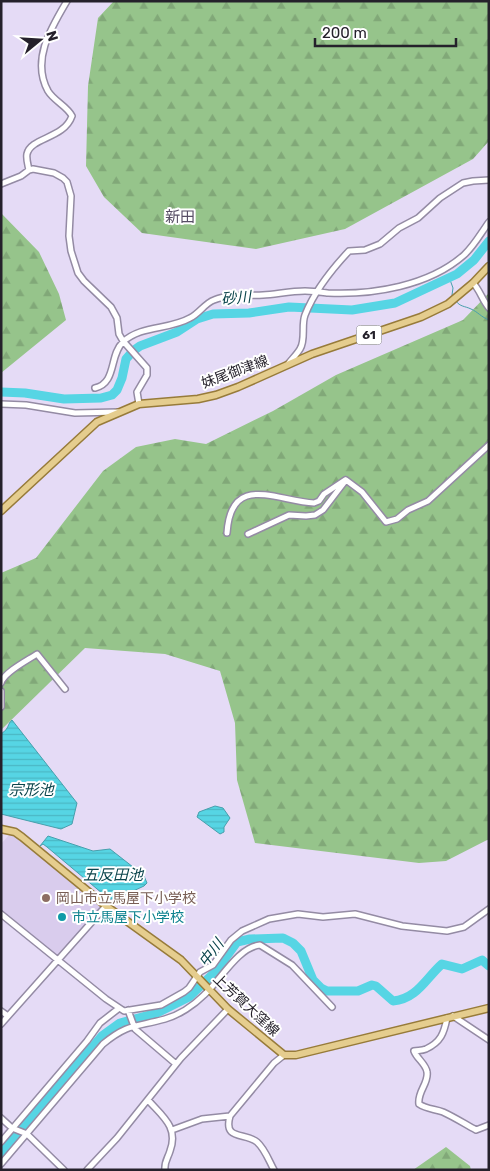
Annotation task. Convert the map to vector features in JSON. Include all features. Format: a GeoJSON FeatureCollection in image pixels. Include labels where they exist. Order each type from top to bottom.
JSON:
{"type":"FeatureCollection","features":[{"type":"Feature","properties":{"kind":"main road","name":"妹尾御津線"},"geometry":{"type":"LineString","coordinates":[[1,511],[97,422],[139,404],[198,399],[216,395],[312,354],[434,311],[448,304],[473,283],[489,266]]}},
{"type":"Feature","properties":{"kind":"main road","name":"上芳賀大窪線"},"geometry":{"type":"LineString","coordinates":[[1,829],[15,832],[22,837],[106,906],[169,950],[228,1009],[284,1055],[296,1055],[489,1008]]}},
{"type":"Feature","properties":{"kind":"street"},"geometry":{"type":"LineString","coordinates":[[29,170],[27,153],[30,148],[35,143],[57,134],[70,122],[72,116],[47,90],[42,75],[43,50],[48,35],[67,1]]}},
{"type":"Feature","properties":{"kind":"street"},"geometry":{"type":"LineString","coordinates":[[1,184],[21,176],[29,170],[54,173],[64,178],[67,182],[71,196],[69,236],[78,273],[111,307],[117,318],[119,334],[148,371],[137,392],[139,404]]}},
{"type":"Feature","properties":{"kind":"street"},"geometry":{"type":"LineString","coordinates":[[288,365],[300,349],[304,319],[310,303],[326,278],[349,251],[365,250],[380,244],[399,228],[418,218],[440,198],[462,184],[489,180]]}},
{"type":"Feature","properties":{"kind":"street"},"geometry":{"type":"LineString","coordinates":[[95,388],[101,387],[106,383],[118,349],[125,342],[149,329],[191,318],[216,299],[319,291],[327,293],[384,289],[426,279],[447,268],[464,255],[489,222]]}},
{"type":"Feature","properties":{"kind":"street"},"geometry":{"type":"LineString","coordinates":[[473,283],[489,308]]}},
{"type":"Feature","properties":{"kind":"street"},"geometry":{"type":"LineString","coordinates":[[1,404],[26,405],[75,413],[118,412]]}},
{"type":"Feature","properties":{"kind":"street"},"geometry":{"type":"LineString","coordinates":[[346,480],[362,492],[386,522],[389,522],[397,519],[408,510],[428,501],[489,445]]}},
{"type":"Feature","properties":{"kind":"street"},"geometry":{"type":"LineString","coordinates":[[227,534],[229,516],[234,507],[244,497],[251,494],[264,494],[314,503],[319,501],[324,494],[337,484],[346,480]]}},
{"type":"Feature","properties":{"kind":"street"},"geometry":{"type":"LineString","coordinates":[[248,534],[289,515],[315,515],[323,510],[346,480]]}},
{"type":"Feature","properties":{"kind":"street"},"geometry":{"type":"LineString","coordinates":[[1,682],[2,678],[38,654],[65,689]]}},
{"type":"Feature","properties":{"kind":"street"},"geometry":{"type":"LineString","coordinates":[[1,691],[1,707]]}},
{"type":"Feature","properties":{"kind":"street"},"geometry":{"type":"LineString","coordinates":[[1,1024],[106,906]]}},
{"type":"Feature","properties":{"kind":"street"},"geometry":{"type":"LineString","coordinates":[[1,914],[118,1009],[129,1012],[161,1004],[189,988],[198,977],[213,965],[231,940],[242,931],[269,919],[298,914],[323,917],[355,914],[402,926],[447,931],[464,927],[489,909]]}},
{"type":"Feature","properties":{"kind":"street"},"geometry":{"type":"LineString","coordinates":[[1,1164],[103,1044],[116,1033],[133,1025],[166,1019],[178,1013],[205,995],[242,954],[252,947],[260,945],[292,965],[332,1007]]}},
{"type":"Feature","properties":{"kind":"street"},"geometry":{"type":"LineString","coordinates":[[1,1142],[87,1041],[100,1023],[118,1009]]}},
{"type":"Feature","properties":{"kind":"street"},"geometry":{"type":"LineString","coordinates":[[87,1170],[117,1138],[176,1064],[228,1009]]}},
{"type":"Feature","properties":{"kind":"street"},"geometry":{"type":"LineString","coordinates":[[1,1012],[8,1016]]}},
{"type":"Feature","properties":{"kind":"street"},"geometry":{"type":"LineString","coordinates":[[129,1012],[133,1025],[176,1064]]}},
{"type":"Feature","properties":{"kind":"street"},"geometry":{"type":"LineString","coordinates":[[489,1040],[450,1017],[440,1040],[425,1049],[414,1051],[415,1055],[425,1066],[428,1074],[420,1092],[419,1104],[460,1120],[476,1130],[489,1125]]}},
{"type":"Feature","properties":{"kind":"street"},"geometry":{"type":"LineString","coordinates":[[274,1170],[258,1143],[252,1139],[237,1136],[228,1124],[230,1116],[274,1062],[284,1055]]}},
{"type":"Feature","properties":{"kind":"street"},"geometry":{"type":"LineString","coordinates":[[148,1100],[166,1119],[172,1130],[172,1145],[164,1165],[165,1170]]}},
{"type":"Feature","properties":{"kind":"street"},"geometry":{"type":"LineString","coordinates":[[172,1130],[202,1119],[230,1116]]}},
{"type":"Feature","properties":{"kind":"street"},"geometry":{"type":"LineString","coordinates":[[1,1118],[12,1128],[27,1134],[64,1170]]}},
{"type":"Feature","properties":{"kind":"shaded area","name":"岡山市立馬屋下小学校"},"geometry":{"type":"Polygon","coordinates":[[[10,834],[24,842],[101,906],[101,909],[59,957],[56,957],[1,913],[1,844],[10,834]]]}},
{"type":"Feature","properties":{"kind":"green space"},"geometry":{"type":"Polygon","coordinates":[[[114,1],[489,1],[489,141],[473,159],[345,229],[256,249],[142,233],[104,197],[86,166],[88,86],[98,18],[114,1]]]}},
{"type":"Feature","properties":{"kind":"green space"},"geometry":{"type":"Polygon","coordinates":[[[1,213],[39,252],[59,294],[66,320],[1,373],[1,213]]]}},
{"type":"Feature","properties":{"kind":"green space"},"geometry":{"type":"Polygon","coordinates":[[[489,293],[489,839],[446,861],[419,863],[255,843],[237,780],[235,723],[220,671],[165,654],[85,648],[1,730],[1,573],[36,558],[103,471],[136,447],[175,439],[206,444],[273,411],[336,375],[463,320],[489,293]]]}},
{"type":"Feature","properties":{"kind":"green space"},"geometry":{"type":"Polygon","coordinates":[[[446,1147],[470,1166],[471,1170],[413,1170],[446,1147]]]}},
{"type":"Feature","properties":{"kind":"water","name":"宗形池"},"geometry":{"type":"Polygon","coordinates":[[[12,720],[77,803],[72,824],[61,829],[1,814],[1,734],[12,720]]]}},
{"type":"Feature","properties":{"kind":"water"},"geometry":{"type":"Polygon","coordinates":[[[215,806],[223,808],[230,818],[224,827],[224,832],[220,834],[197,817],[199,812],[215,806]]]}},
{"type":"Feature","properties":{"kind":"water","name":"五反田池"},"geometry":{"type":"Polygon","coordinates":[[[48,836],[93,851],[110,849],[133,867],[138,875],[144,876],[147,883],[116,899],[109,899],[47,847],[43,844],[40,846],[48,836]]]}},
{"type":"Feature","properties":{"kind":"waterway","name":"砂川"},"geometry":{"type":"LineString","coordinates":[[1,392],[25,393],[64,399],[101,398],[112,395],[117,390],[122,378],[126,359],[133,351],[140,346],[177,332],[197,319],[213,314],[249,313],[289,307],[352,310],[395,303],[457,274],[474,260],[489,241]]}},
{"type":"Feature","properties":{"kind":"waterway"},"geometry":{"type":"LineString","coordinates":[[449,277],[453,288],[452,295]]}},
{"type":"Feature","properties":{"kind":"waterway"},"geometry":{"type":"LineString","coordinates":[[456,301],[489,320]]}},
{"type":"Feature","properties":{"kind":"waterway","name":"中川"},"geometry":{"type":"LineString","coordinates":[[1,1153],[102,1036],[120,1023],[157,1013],[189,997],[215,972],[237,942],[250,939],[283,938],[293,943],[301,951],[313,980],[321,988],[327,991],[358,991],[372,985],[376,986],[393,1001],[415,992],[442,964],[462,969],[482,960],[489,966]]}},
{"type":"Feature","properties":{"kind":"place","name":"岡山市立馬屋下小学校"},"geometry":{"type":"Point","coordinates":[46,898]}},
{"type":"Feature","properties":{"kind":"place","name":"市立馬屋下小学校"},"geometry":{"type":"Point","coordinates":[62,917]}},
{"type":"Feature","properties":{"kind":"district","name":"新田"},"geometry":{"type":"Point","coordinates":[180,217]}}]}
